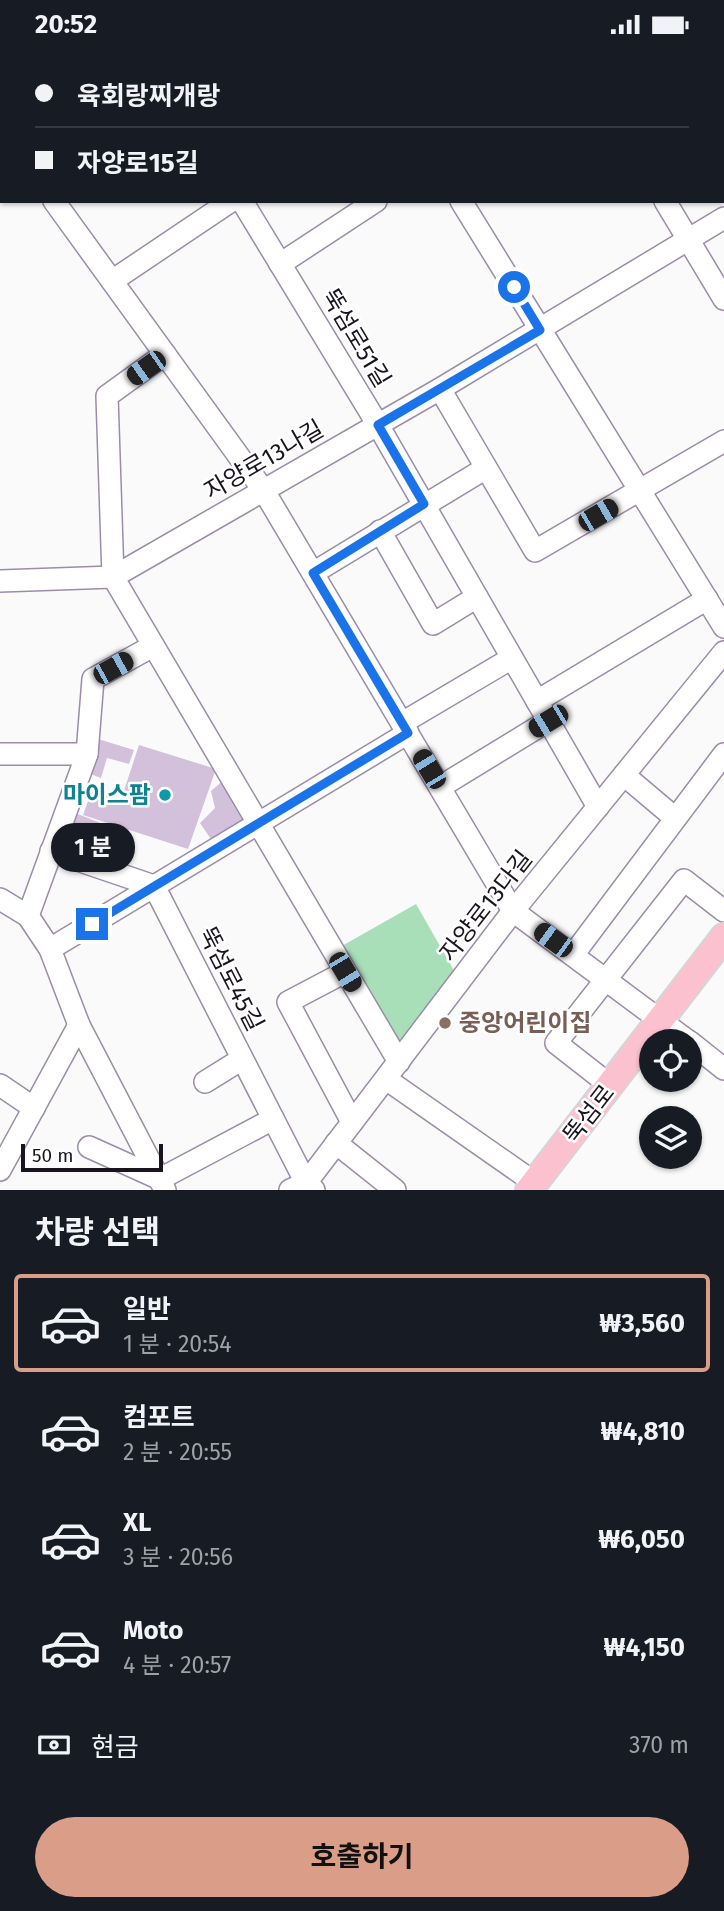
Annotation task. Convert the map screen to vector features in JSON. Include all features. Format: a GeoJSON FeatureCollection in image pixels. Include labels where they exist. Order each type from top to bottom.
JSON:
{"type":"FeatureCollection","features":[{"type":"Feature","properties":{"kind":"main road","name":"뚝섬로"},"geometry":{"type":"LineString","coordinates":[[532,1186],[724,937]]}},
{"type":"Feature","properties":{"kind":"street"},"geometry":{"type":"LineString","coordinates":[[55,203],[264,491],[513,911],[672,1029]]}},
{"type":"Feature","properties":{"kind":"street"},"geometry":{"type":"LineString","coordinates":[[112,281],[228,203]]}},
{"type":"Feature","properties":{"kind":"street","name":"뚝섬로51길"},"geometry":{"type":"LineString","coordinates":[[243,203],[378,425],[598,807]]}},
{"type":"Feature","properties":{"kind":"street"},"geometry":{"type":"LineString","coordinates":[[280,264],[373,203]]}},
{"type":"Feature","properties":{"kind":"street"},"geometry":{"type":"LineString","coordinates":[[463,203],[724,627]]}},
{"type":"Feature","properties":{"kind":"street"},"geometry":{"type":"LineString","coordinates":[[666,203],[724,299]]}},
{"type":"Feature","properties":{"kind":"street","name":"자양로13나길"},"geometry":{"type":"LineString","coordinates":[[0,581],[113,577],[440,389],[724,218]]}},
{"type":"Feature","properties":{"kind":"street"},"geometry":{"type":"LineString","coordinates":[[165,354],[107,396],[113,577],[345,972],[393,1070],[532,1186]]}},
{"type":"Feature","properties":{"kind":"street"},"geometry":{"type":"LineString","coordinates":[[440,389],[535,551],[724,441]]}},
{"type":"Feature","properties":{"kind":"street"},"geometry":{"type":"LineString","coordinates":[[313,573],[486,468]]}},
{"type":"Feature","properties":{"kind":"street"},"geometry":{"type":"LineString","coordinates":[[380,531],[433,624],[477,597]]}},
{"type":"Feature","properties":{"kind":"street"},"geometry":{"type":"LineString","coordinates":[[537,701],[707,599]]}},
{"type":"Feature","properties":{"kind":"street"},"geometry":{"type":"LineString","coordinates":[[27,916],[87,754],[93,679],[153,646]]}},
{"type":"Feature","properties":{"kind":"street","name":"자양로13다길"},"geometry":{"type":"LineString","coordinates":[[304,1188],[513,911],[724,652]]}},
{"type":"Feature","properties":{"kind":"street"},"geometry":{"type":"LineString","coordinates":[[50,949],[258,823],[512,658]]}},
{"type":"Feature","properties":{"kind":"street"},"geometry":{"type":"LineString","coordinates":[[440,787],[548,721]]}},
{"type":"Feature","properties":{"kind":"street"},"geometry":{"type":"LineString","coordinates":[[0,754],[87,754]]}},
{"type":"Feature","properties":{"kind":"street"},"geometry":{"type":"LineString","coordinates":[[573,955],[724,754]]}},
{"type":"Feature","properties":{"kind":"street"},"geometry":{"type":"LineString","coordinates":[[624,775],[675,818]]}},
{"type":"Feature","properties":{"kind":"street"},"geometry":{"type":"LineString","coordinates":[[51,851],[154,886]]}},
{"type":"Feature","properties":{"kind":"street"},"geometry":{"type":"LineString","coordinates":[[611,1086],[556,1043],[684,880],[724,912]]}},
{"type":"Feature","properties":{"kind":"street","name":"뚝섬로45길"},"geometry":{"type":"LineString","coordinates":[[154,886],[273,1119],[304,1188]]}},
{"type":"Feature","properties":{"kind":"street"},"geometry":{"type":"LineString","coordinates":[[0,899],[27,916],[50,949],[79,1025],[163,1184]]}},
{"type":"Feature","properties":{"kind":"street"},"geometry":{"type":"LineString","coordinates":[[345,972],[288,1002],[352,1122]]}},
{"type":"Feature","properties":{"kind":"street"},"geometry":{"type":"LineString","coordinates":[[0,1171],[79,1025]]}},
{"type":"Feature","properties":{"kind":"street"},"geometry":{"type":"LineString","coordinates":[[702,1052],[724,1069]]}},
{"type":"Feature","properties":{"kind":"street"},"geometry":{"type":"LineString","coordinates":[[205,1082],[242,1059]]}},
{"type":"Feature","properties":{"kind":"street"},"geometry":{"type":"LineString","coordinates":[[0,1085],[34,1108]]}},
{"type":"Feature","properties":{"kind":"street"},"geometry":{"type":"LineString","coordinates":[[163,1184],[273,1119]]}},
{"type":"Feature","properties":{"kind":"street"},"geometry":{"type":"LineString","coordinates":[[336,1143],[395,1190]]}},
{"type":"Feature","properties":{"kind":"street"},"geometry":{"type":"LineString","coordinates":[[89,1147],[163,1184]]}},
{"type":"Feature","properties":{"kind":"green space"},"geometry":{"type":"Polygon","coordinates":[[[416,904],[460,981],[399,1062],[333,951],[416,904]]]}},
{"type":"Feature","properties":{"kind":"building"},"geometry":{"type":"Polygon","coordinates":[[[98,739],[134,750],[129,764],[107,758],[101,778],[88,773],[98,739]]]}},
{"type":"Feature","properties":{"kind":"building","name":"마이스팜"},"geometry":{"type":"Polygon","coordinates":[[[139,745],[216,769],[188,849],[83,815],[92,790],[121,800],[139,745]]]}},
{"type":"Feature","properties":{"kind":"building"},"geometry":{"type":"Polygon","coordinates":[[[225,779],[245,811],[242,824],[213,842],[200,823],[215,808],[211,791],[225,779]]]}},
{"type":"Feature","properties":{"kind":"building"},"geometry":{"type":"Polygon","coordinates":[[[73,812],[103,824],[93,851],[63,840],[73,812]]]}},
{"type":"Feature","properties":{"kind":"place","name":"마이스팜"},"geometry":{"type":"Point","coordinates":[165,795]}},
{"type":"Feature","properties":{"kind":"place","name":"중앙어린이집"},"geometry":{"type":"Point","coordinates":[445,1023]}},
{"type":"Feature","properties":{"kind":"route"},"geometry":{"type":"LineString","coordinates":[[92,924],[408,733],[313,573],[424,504],[378,425],[540,330],[514,287]]}}]}
